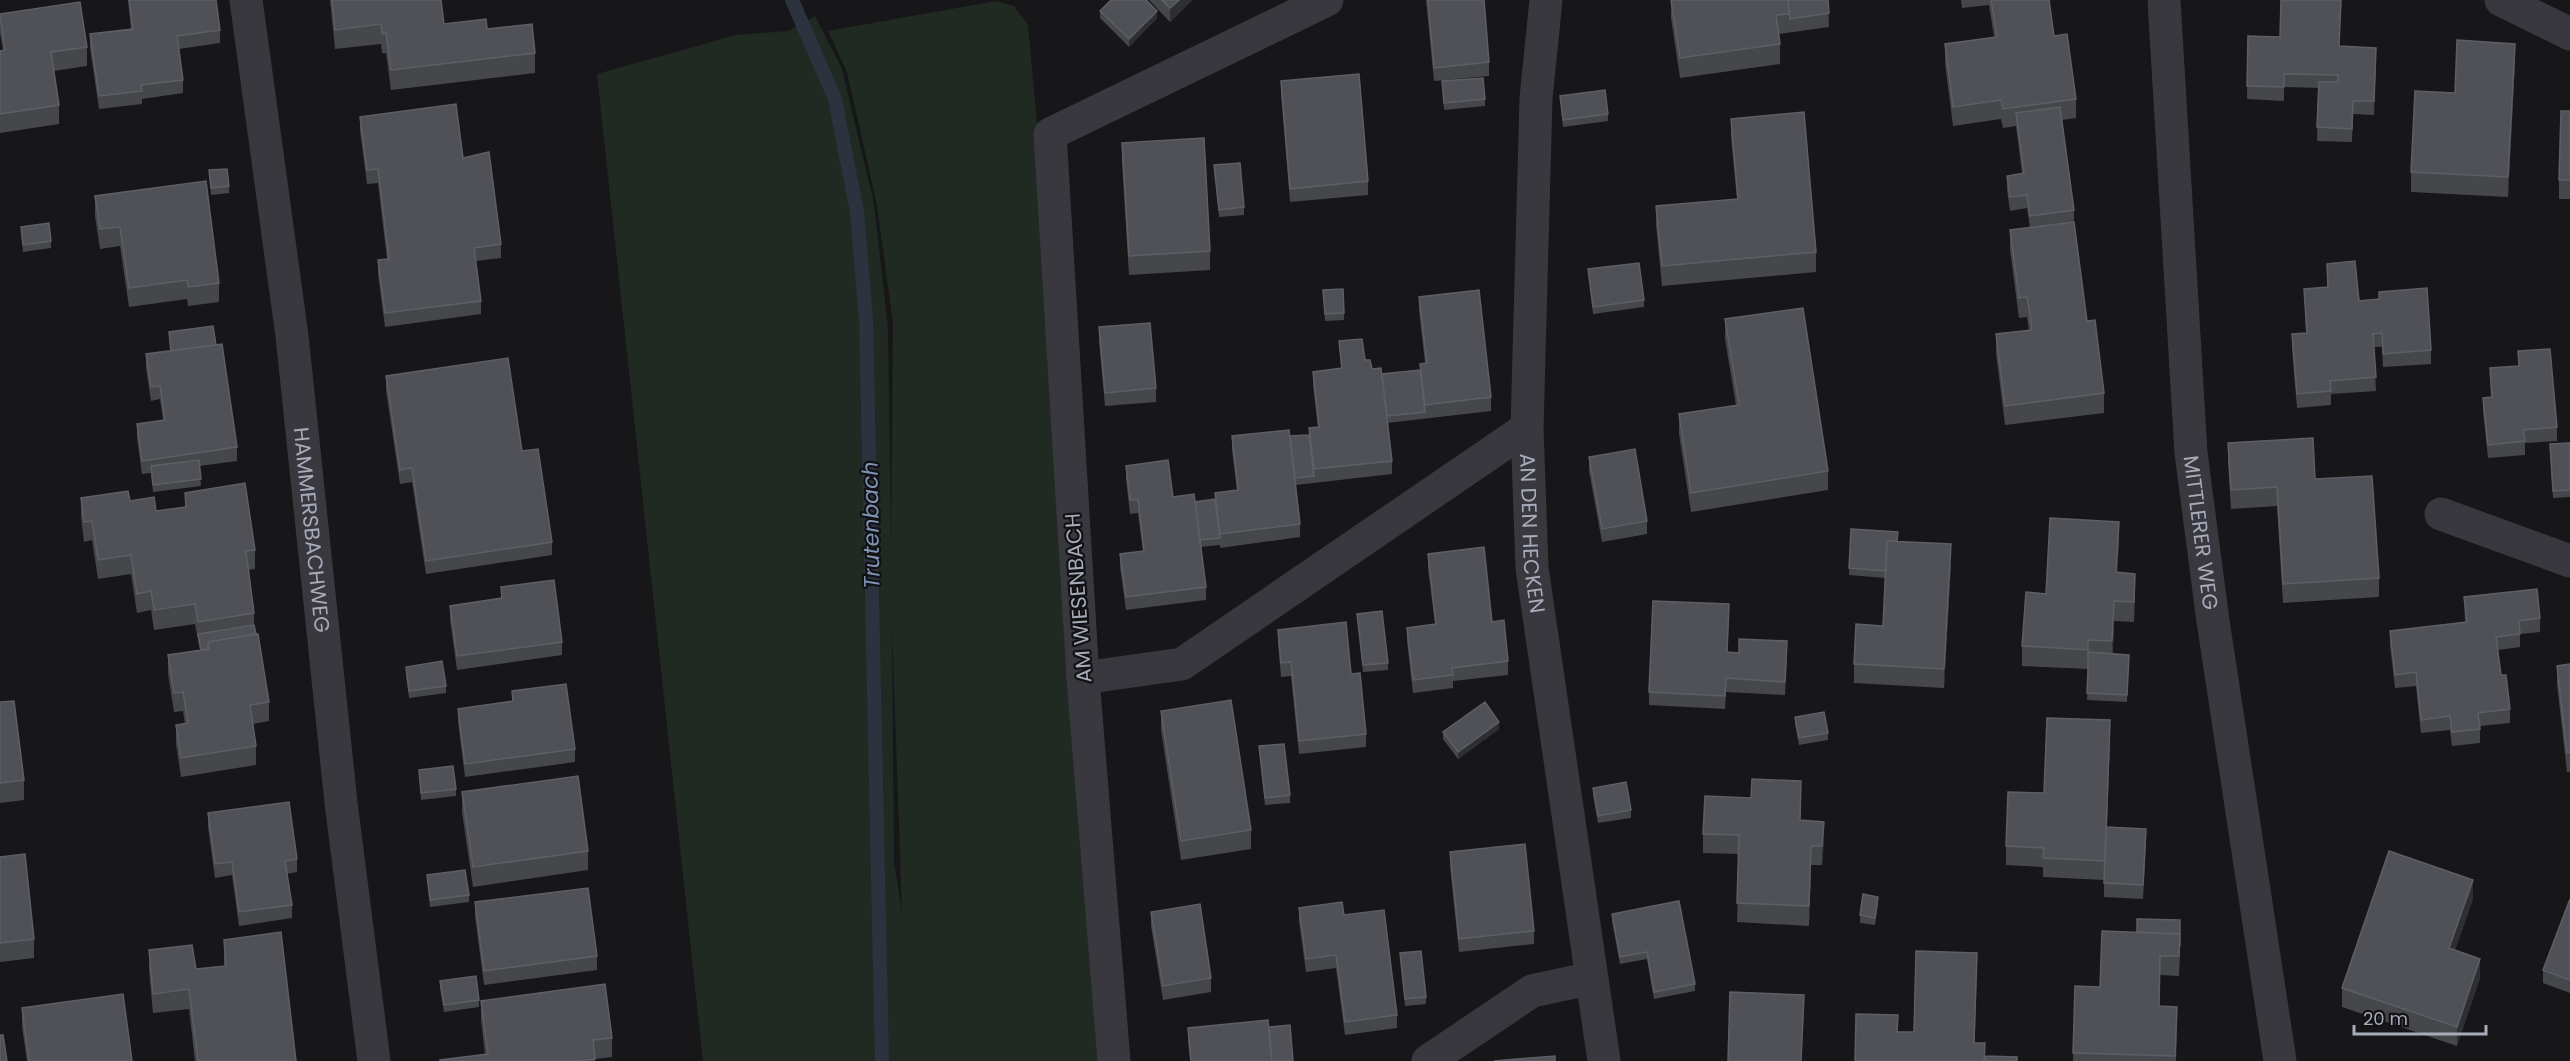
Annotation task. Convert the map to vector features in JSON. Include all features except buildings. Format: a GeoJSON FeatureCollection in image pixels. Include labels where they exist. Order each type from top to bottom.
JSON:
{"type":"FeatureCollection","features":[{"type":"Feature","properties":{"kind":"street","name":"HAMMERSBACHWEG"},"geometry":{"type":"LineString","coordinates":[[246,0],[292,336],[341,803],[374,1061]]}},
{"type":"Feature","properties":{"kind":"street","name":"AM WIESENBACH"},"geometry":{"type":"LineString","coordinates":[[1114,1061],[1083,678],[1050,134],[1327,0]]}},
{"type":"Feature","properties":{"kind":"street","name":"AN DEN HECKEN"},"geometry":{"type":"LineString","coordinates":[[1546,0],[1536,98],[1527,428],[1532,568],[1604,1061]]}},
{"type":"Feature","properties":{"kind":"street","name":"MITTLERER WEG"},"geometry":{"type":"LineString","coordinates":[[2164,0],[2191,453],[2213,621],[2280,1061]]}},
{"type":"Feature","properties":{"kind":"street"},"geometry":{"type":"LineString","coordinates":[[2501,0],[2570,34]]}},
{"type":"Feature","properties":{"kind":"street"},"geometry":{"type":"LineString","coordinates":[[1083,678],[1182,664],[1527,428]]}},
{"type":"Feature","properties":{"kind":"street"},"geometry":{"type":"LineString","coordinates":[[2441,514],[2570,561]]}},
{"type":"Feature","properties":{"kind":"street"},"geometry":{"type":"LineString","coordinates":[[1428,1061],[1532,990],[1592,978]]}},
{"type":"Feature","properties":{"kind":"shaded area"},"geometry":{"type":"Polygon","coordinates":[[[996,1],[1014,6],[1028,25],[1052,288],[1106,1061],[703,1061],[597,74],[736,35],[788,31],[815,16],[842,69],[874,204],[888,328],[891,543],[893,324],[877,205],[847,72],[828,31],[996,1]],[[892,628],[894,862],[902,912],[892,628]]]}},
{"type":"Feature","properties":{"kind":"waterway","name":"Trutenbach"},"geometry":{"type":"LineString","coordinates":[[792,0],[835,99],[857,212],[866,319],[882,1061]]}}]}
